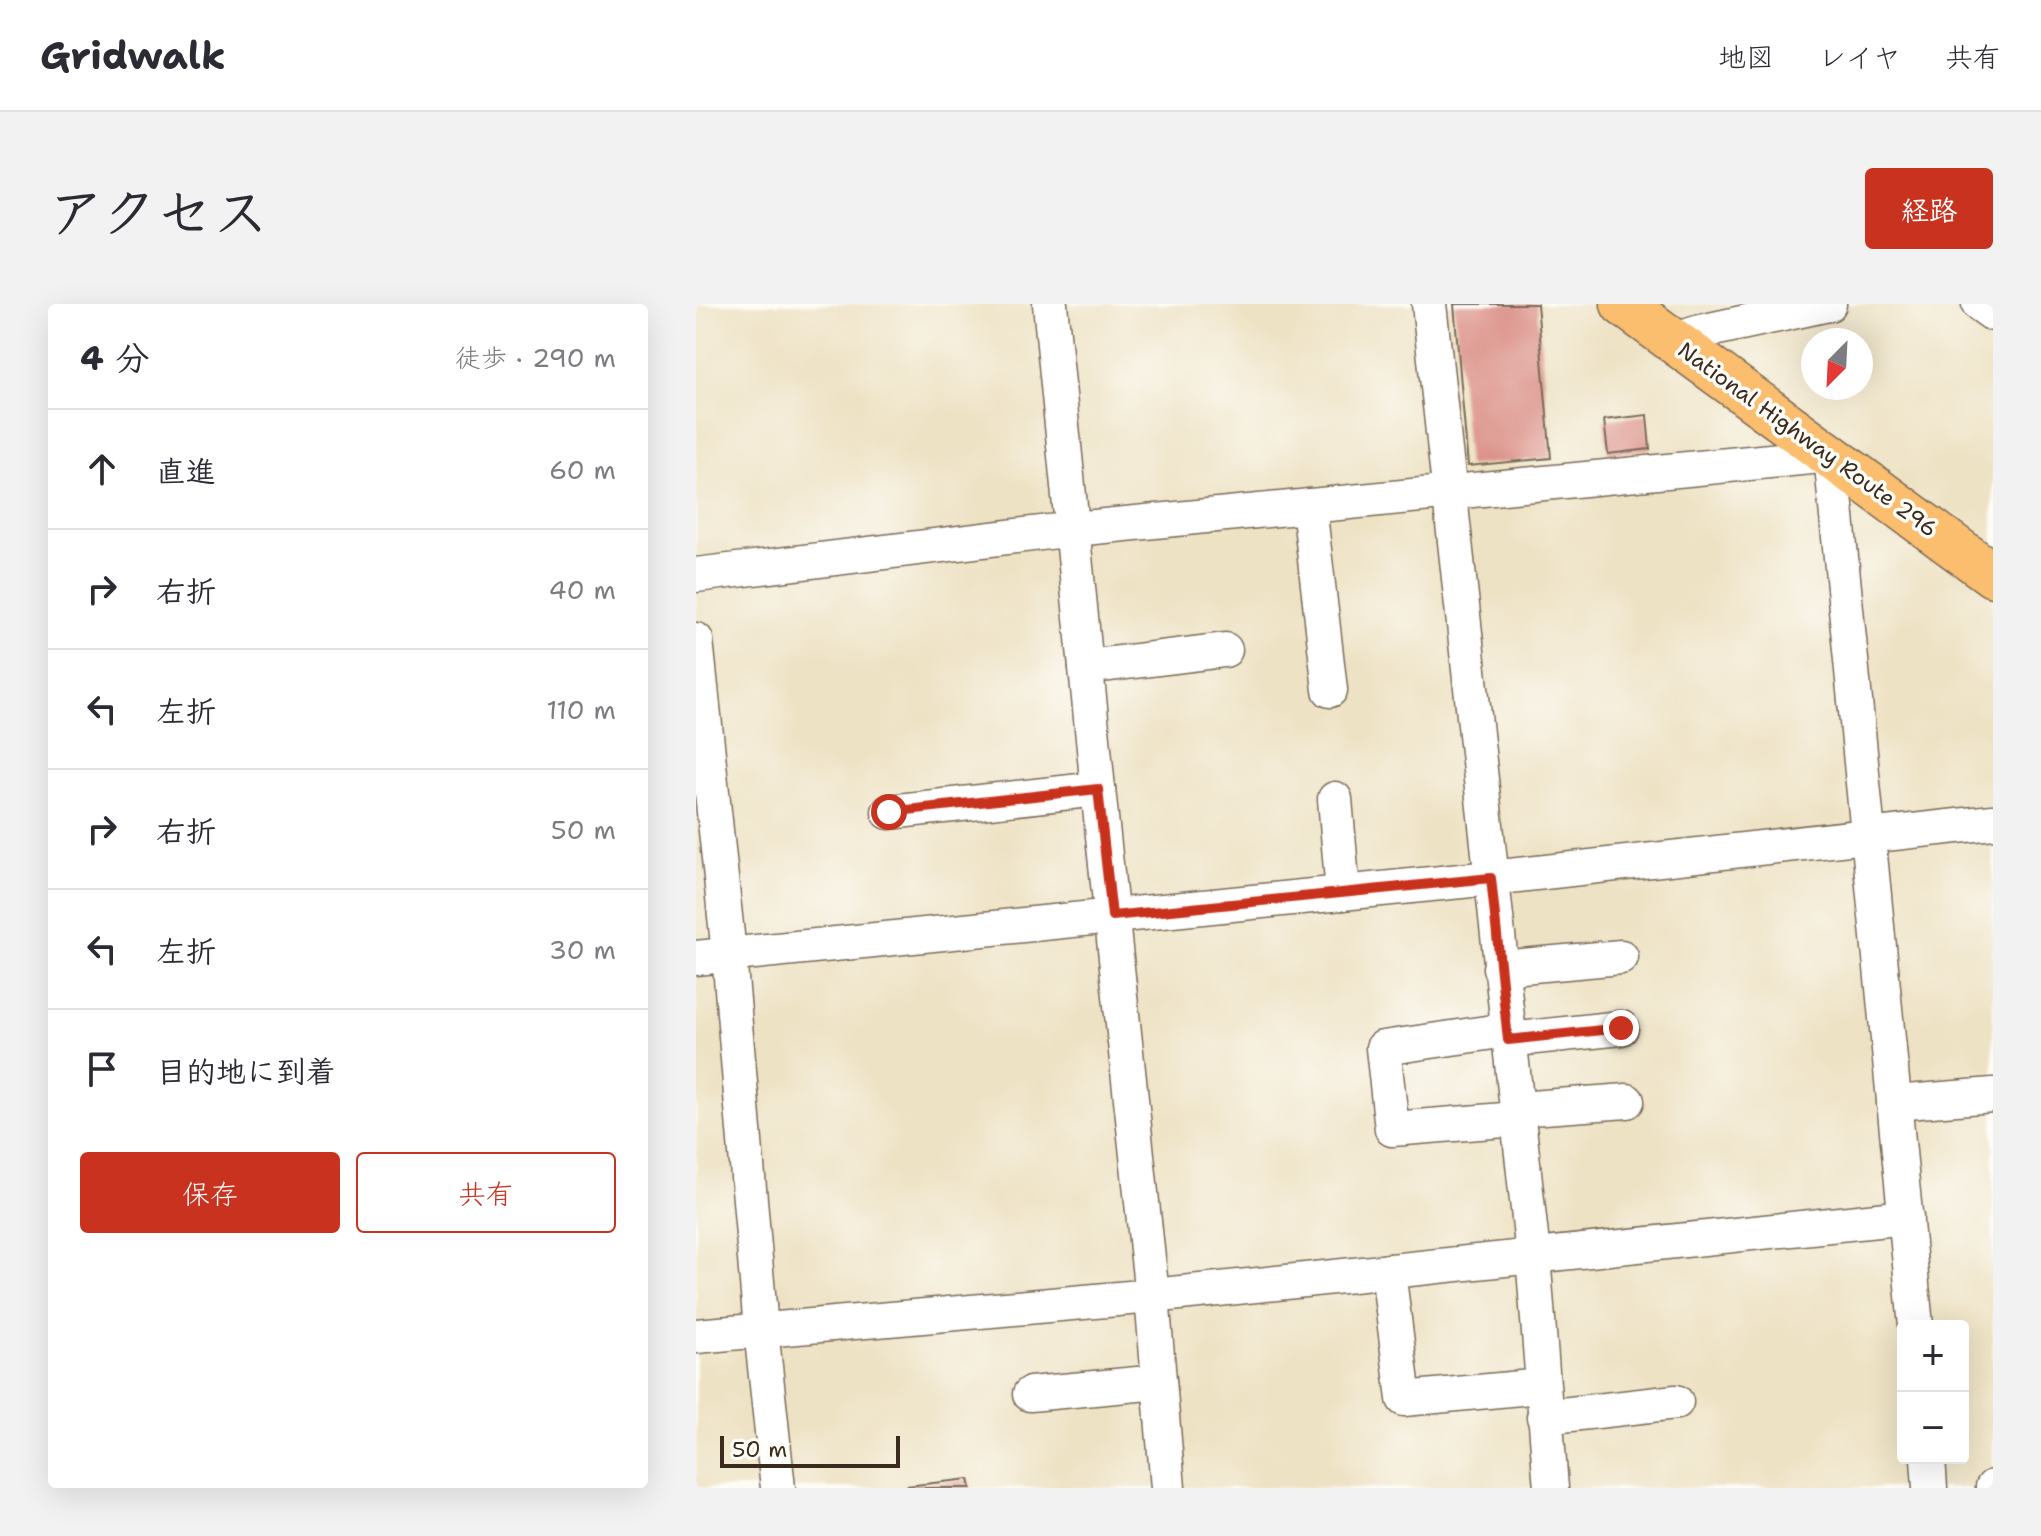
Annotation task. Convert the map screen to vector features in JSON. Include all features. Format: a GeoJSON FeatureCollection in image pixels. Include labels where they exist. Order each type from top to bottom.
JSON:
{"type":"FeatureCollection","features":[{"type":"Feature","properties":{"kind":"highway","name":"National Highway Route 296"},"geometry":{"type":"LineString","coordinates":[[1623,304],[1993,575]]}},
{"type":"Feature","properties":{"kind":"street"},"geometry":{"type":"LineString","coordinates":[[1050,304],[1152,1296],[1168,1488]]}},
{"type":"Feature","properties":{"kind":"street"},"geometry":{"type":"LineString","coordinates":[[1429,304],[1533,1255],[1551,1488]]}},
{"type":"Feature","properties":{"kind":"street"},"geometry":{"type":"LineString","coordinates":[[1673,341],[1700,332],[1829,304]]}},
{"type":"Feature","properties":{"kind":"street"},"geometry":{"type":"LineString","coordinates":[[1979,304],[1993,314]]}},
{"type":"Feature","properties":{"kind":"street"},"geometry":{"type":"LineString","coordinates":[[696,575],[1074,529],[1831,455],[1915,1320]]}},
{"type":"Feature","properties":{"kind":"street"},"geometry":{"type":"LineString","coordinates":[[1309,506],[1330,690]]}},
{"type":"Feature","properties":{"kind":"street"},"geometry":{"type":"LineString","coordinates":[[696,640],[712,956],[761,1329],[778,1488]]}},
{"type":"Feature","properties":{"kind":"street"},"geometry":{"type":"LineString","coordinates":[[1086,667],[1225,650]]}},
{"type":"Feature","properties":{"kind":"street"},"geometry":{"type":"LineString","coordinates":[[889,812],[1098,789]]}},
{"type":"Feature","properties":{"kind":"street"},"geometry":{"type":"LineString","coordinates":[[1335,799],[1343,893]]}},
{"type":"Feature","properties":{"kind":"street"},"geometry":{"type":"LineString","coordinates":[[712,956],[1491,878],[1993,822]]}},
{"type":"Feature","properties":{"kind":"street"},"geometry":{"type":"LineString","coordinates":[[1500,968],[1621,957]]}},
{"type":"Feature","properties":{"kind":"street"},"geometry":{"type":"LineString","coordinates":[[1621,1028],[1507,1035],[1383,1048],[1392,1129],[1627,1101]]}},
{"type":"Feature","properties":{"kind":"street"},"geometry":{"type":"LineString","coordinates":[[1894,1103],[1993,1095]]}},
{"type":"Feature","properties":{"kind":"street"},"geometry":{"type":"LineString","coordinates":[[696,1336],[1152,1296],[1906,1217]]}},
{"type":"Feature","properties":{"kind":"street"},"geometry":{"type":"LineString","coordinates":[[1388,1271],[1404,1399],[1676,1402]]}},
{"type":"Feature","properties":{"kind":"street"},"geometry":{"type":"LineString","coordinates":[[1030,1394],[1159,1382]]}},
{"type":"Feature","properties":{"kind":"street"},"geometry":{"type":"LineString","coordinates":[[1928,1464],[1930,1488]]}},
{"type":"Feature","properties":{"kind":"building"},"geometry":{"type":"Polygon","coordinates":[[[1454,304],[1537,304],[1551,458],[1468,466],[1454,304]]]}},
{"type":"Feature","properties":{"kind":"building"},"geometry":{"type":"Polygon","coordinates":[[[1647,415],[1650,449],[1608,454],[1604,420],[1647,415]]]}},
{"type":"Feature","properties":{"kind":"building"},"geometry":{"type":"Polygon","coordinates":[[[969,1479],[971,1488],[907,1488],[907,1486],[969,1479]]]}},
{"type":"Feature","properties":{"kind":"route"},"geometry":{"type":"LineString","coordinates":[[889,812],[1098,789],[1112,916],[1491,878],[1508,1040],[1621,1028]]}}]}
